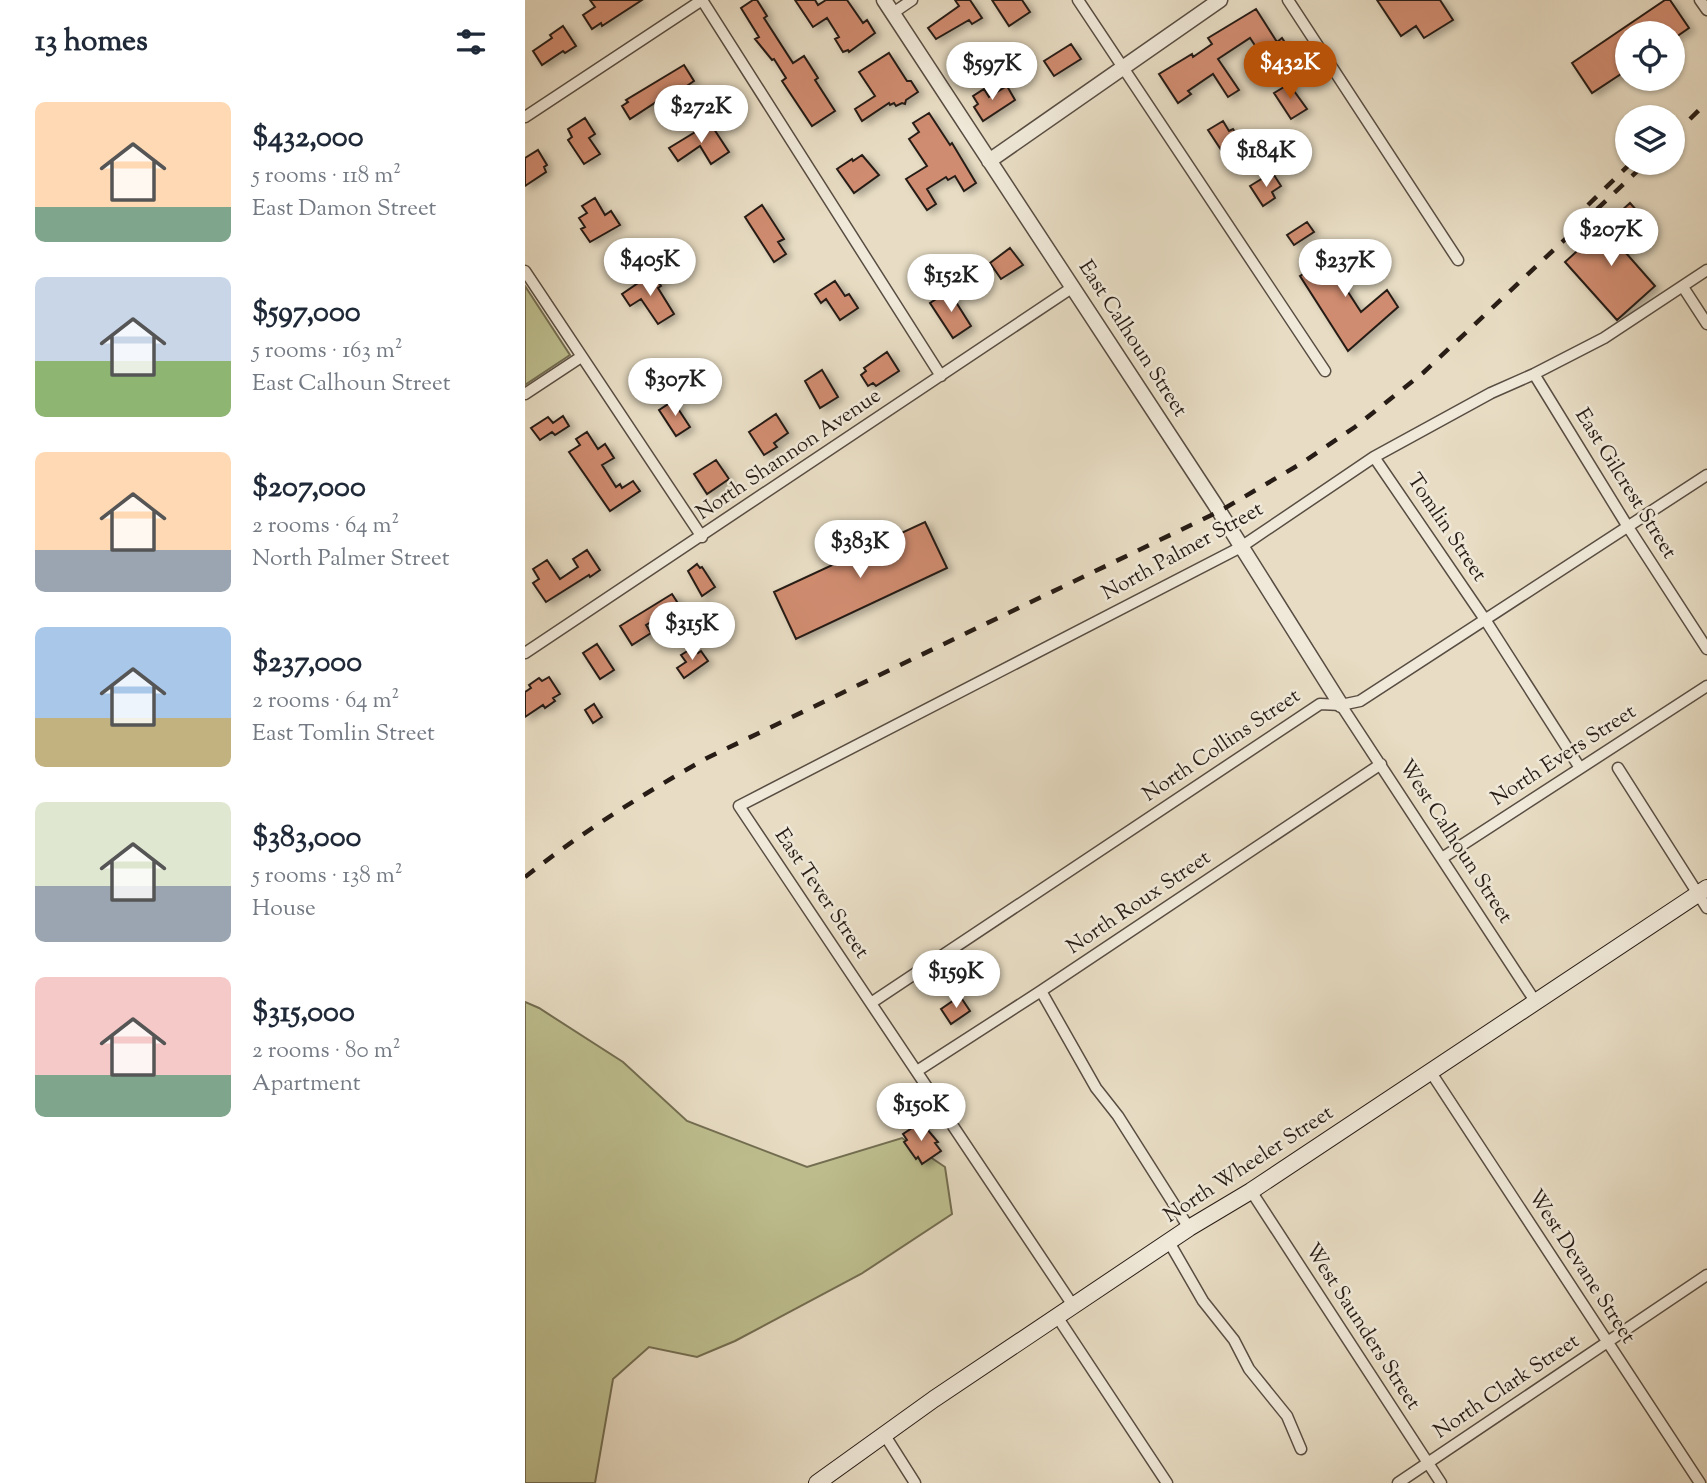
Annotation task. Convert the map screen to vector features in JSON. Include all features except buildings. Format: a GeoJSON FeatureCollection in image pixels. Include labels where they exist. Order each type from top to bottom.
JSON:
{"type":"FeatureCollection","features":[{"type":"Feature","properties":{"kind":"main road","name":"North Wheeler Street"},"geometry":{"type":"LineString","coordinates":[[817,1483],[884,1434],[1189,1228],[1251,1191],[1535,1001],[1704,897]]}},
{"type":"Feature","properties":{"kind":"street"},"geometry":{"type":"LineString","coordinates":[[525,117],[702,0],[941,376]]}},
{"type":"Feature","properties":{"kind":"street","name":"East Calhoun Street"},"geometry":{"type":"LineString","coordinates":[[884,0],[1073,287],[1341,705]]}},
{"type":"Feature","properties":{"kind":"street"},"geometry":{"type":"LineString","coordinates":[[893,13],[912,0]]}},
{"type":"Feature","properties":{"kind":"street"},"geometry":{"type":"LineString","coordinates":[[1078,0],[1325,371]]}},
{"type":"Feature","properties":{"kind":"street"},"geometry":{"type":"LineString","coordinates":[[989,161],[1220,0]]}},
{"type":"Feature","properties":{"kind":"street"},"geometry":{"type":"LineString","coordinates":[[1288,0],[1458,260]]}},
{"type":"Feature","properties":{"kind":"street"},"geometry":{"type":"LineString","coordinates":[[1700,0],[1707,10]]}},
{"type":"Feature","properties":{"kind":"street","name":"North Palmer Street"},"geometry":{"type":"LineString","coordinates":[[739,806],[1241,547],[1374,457],[1491,393],[1604,338],[1707,270]]}},
{"type":"Feature","properties":{"kind":"street"},"geometry":{"type":"LineString","coordinates":[[525,271],[702,537]]}},
{"type":"Feature","properties":{"kind":"street","name":"North Shannon Avenue"},"geometry":{"type":"LineString","coordinates":[[525,653],[1073,287]]}},
{"type":"Feature","properties":{"kind":"street"},"geometry":{"type":"LineString","coordinates":[[1683,287],[1707,324]]}},
{"type":"Feature","properties":{"kind":"street"},"geometry":{"type":"LineString","coordinates":[[525,394],[581,357]]}},
{"type":"Feature","properties":{"kind":"street","name":"East Gilcrest Street"},"geometry":{"type":"LineString","coordinates":[[1534,374],[1707,649]]}},
{"type":"Feature","properties":{"kind":"street","name":"Tomlin Street"},"geometry":{"type":"LineString","coordinates":[[1374,457],[1486,621],[1580,768]]}},
{"type":"Feature","properties":{"kind":"street","name":"North Collins Street"},"geometry":{"type":"LineString","coordinates":[[871,1003],[1320,704],[1341,705],[1360,701],[1707,475]]}},
{"type":"Feature","properties":{"kind":"street","name":"North Evers Street"},"geometry":{"type":"LineString","coordinates":[[1442,858],[1707,686]]}},
{"type":"Feature","properties":{"kind":"street","name":"West Calhoun Street"},"geometry":{"type":"LineString","coordinates":[[1341,705],[1535,1001]]}},
{"type":"Feature","properties":{"kind":"street","name":"North Roux Street"},"geometry":{"type":"LineString","coordinates":[[917,1071],[1381,764]]}},
{"type":"Feature","properties":{"kind":"street"},"geometry":{"type":"LineString","coordinates":[[1618,768],[1704,897]]}},
{"type":"Feature","properties":{"kind":"street","name":"East Tever Street"},"geometry":{"type":"LineString","coordinates":[[739,806],[1073,1307]]}},
{"type":"Feature","properties":{"kind":"street"},"geometry":{"type":"LineString","coordinates":[[1041,991],[1096,1088],[1118,1116],[1189,1228]]}},
{"type":"Feature","properties":{"kind":"street","name":"West Devane Street"},"geometry":{"type":"LineString","coordinates":[[1430,1071],[1700,1483]]}},
{"type":"Feature","properties":{"kind":"street","name":"West Saunders Street"},"geometry":{"type":"LineString","coordinates":[[1251,1191],[1441,1483]]}},
{"type":"Feature","properties":{"kind":"street"},"geometry":{"type":"LineString","coordinates":[[1170,1242],[1203,1301],[1234,1340],[1249,1369],[1287,1416],[1301,1449]]}},
{"type":"Feature","properties":{"kind":"street","name":"North Clark Street"},"geometry":{"type":"LineString","coordinates":[[1398,1483],[1707,1275]]}},
{"type":"Feature","properties":{"kind":"street"},"geometry":{"type":"LineString","coordinates":[[1058,1318],[1167,1483]]}},
{"type":"Feature","properties":{"kind":"street"},"geometry":{"type":"LineString","coordinates":[[884,1434],[915,1483]]}},
{"type":"Feature","properties":{"kind":"green space"},"geometry":{"type":"Polygon","coordinates":[[[525,286],[570,355],[525,385],[525,286]]]}},
{"type":"Feature","properties":{"kind":"green space"},"geometry":{"type":"Polygon","coordinates":[[[525,1002],[539,1008],[623,1062],[687,1121],[807,1167],[902,1138],[945,1167],[952,1214],[861,1274],[735,1341],[697,1357],[649,1347],[613,1379],[595,1483],[525,1483],[525,1002]]]}},
{"type":"Feature","properties":{"kind":"railway"},"geometry":{"type":"LineString","coordinates":[[1685,124],[1707,102]]}},
{"type":"Feature","properties":{"kind":"railway"},"geometry":{"type":"LineString","coordinates":[[1588,205],[1619,175]]}},
{"type":"Feature","properties":{"kind":"railway"},"geometry":{"type":"LineString","coordinates":[[525,877],[613,814],[707,758],[1220,511],[1302,463],[1355,427],[1423,373],[1633,175]]}}]}
